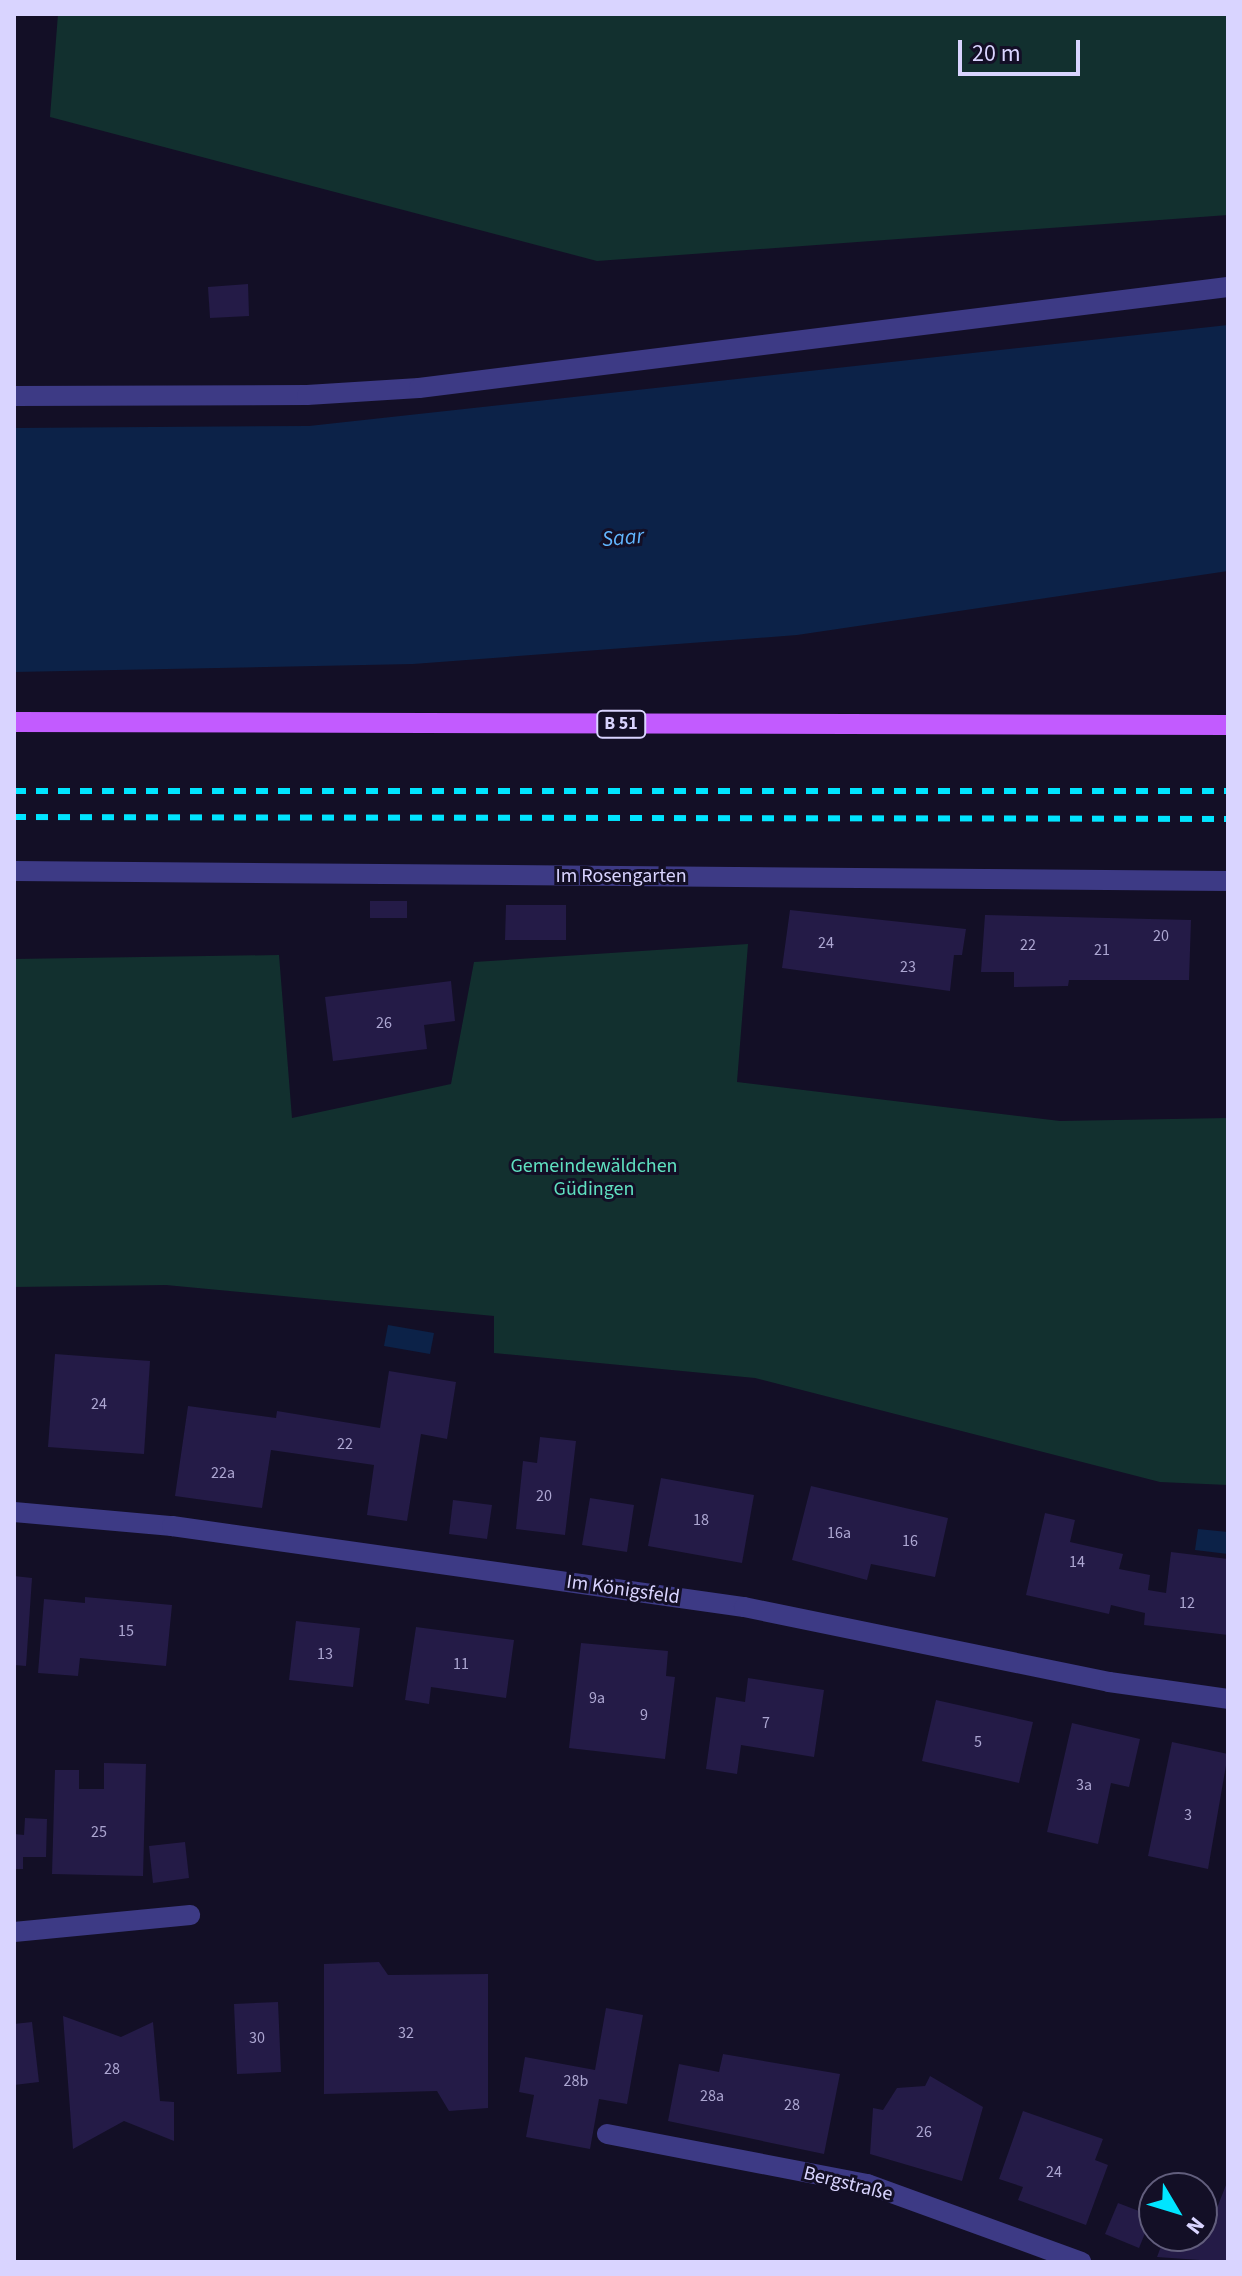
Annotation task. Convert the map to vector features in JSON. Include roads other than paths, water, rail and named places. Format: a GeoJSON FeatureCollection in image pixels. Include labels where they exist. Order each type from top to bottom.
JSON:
{"type":"FeatureCollection","features":[{"type":"Feature","properties":{"kind":"main road","name":"B 51"},"geometry":{"type":"LineString","coordinates":[[14,722],[1228,725]]}},
{"type":"Feature","properties":{"kind":"street"},"geometry":{"type":"LineString","coordinates":[[14,396],[307,395],[419,388],[1228,287]]}},
{"type":"Feature","properties":{"kind":"street","name":"Im Rosengarten"},"geometry":{"type":"LineString","coordinates":[[14,871],[1228,881]]}},
{"type":"Feature","properties":{"kind":"street","name":"Im Königsfeld"},"geometry":{"type":"LineString","coordinates":[[14,1512],[172,1526],[744,1607],[1109,1682],[1228,1699]]}},
{"type":"Feature","properties":{"kind":"street"},"geometry":{"type":"LineString","coordinates":[[14,1932],[190,1915]]}},
{"type":"Feature","properties":{"kind":"street","name":"Bergstraße"},"geometry":{"type":"LineString","coordinates":[[607,2134],[867,2184],[1081,2262]]}},
{"type":"Feature","properties":{"kind":"water","name":"Saar"},"geometry":{"type":"Polygon","coordinates":[[[1228,325],[1228,571],[797,635],[413,664],[14,672],[14,428],[309,426],[1228,325]]]}},
{"type":"Feature","properties":{"kind":"water"},"geometry":{"type":"Polygon","coordinates":[[[388,1325],[434,1333],[430,1354],[384,1346],[388,1325]]]}},
{"type":"Feature","properties":{"kind":"water"},"geometry":{"type":"Polygon","coordinates":[[[1198,1529],[1228,1532],[1228,1554],[1195,1550],[1198,1529]]]}},
{"type":"Feature","properties":{"kind":"railway"},"geometry":{"type":"LineString","coordinates":[[14,791],[1228,791]]}},
{"type":"Feature","properties":{"kind":"railway"},"geometry":{"type":"LineString","coordinates":[[14,817],[1228,819]]}},
{"type":"Feature","properties":{"kind":"park label","name":"Gemeindewäldchen Güdingen"},"geometry":{"type":"Point","coordinates":[594,1178]}}]}
